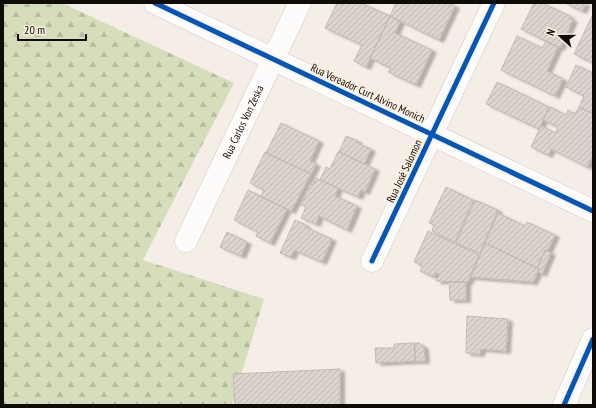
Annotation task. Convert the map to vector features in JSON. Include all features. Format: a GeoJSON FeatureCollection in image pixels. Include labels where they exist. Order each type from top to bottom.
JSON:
{"type":"FeatureCollection","features":[{"type":"Feature","properties":{"kind":"street","name":"Rua Vereador Curt Alvino Monich"},"geometry":{"type":"LineString","coordinates":[[155,3],[593,211]]}},
{"type":"Feature","properties":{"kind":"street","name":"Rua Carlos Von Zeska"},"geometry":{"type":"LineString","coordinates":[[186,241],[300,3]]}},
{"type":"Feature","properties":{"kind":"street","name":"Rua José Salomon"},"geometry":{"type":"LineString","coordinates":[[372,261],[494,3]]}},
{"type":"Feature","properties":{"kind":"street"},"geometry":{"type":"LineString","coordinates":[[564,405],[593,339]]}},
{"type":"Feature","properties":{"kind":"green space"},"geometry":{"type":"Polygon","coordinates":[[[3,3],[62,3],[234,83],[143,260],[264,299],[232,405],[3,405],[3,3]]]}},
{"type":"Feature","properties":{"kind":"building"},"geometry":{"type":"Polygon","coordinates":[[[337,3],[361,3],[390,16],[366,67],[354,61],[362,45],[325,28],[337,3]]]}},
{"type":"Feature","properties":{"kind":"building"},"geometry":{"type":"Polygon","coordinates":[[[396,3],[448,3],[455,6],[439,40],[390,16],[396,3]]]}},
{"type":"Feature","properties":{"kind":"building"},"geometry":{"type":"Polygon","coordinates":[[[534,3],[542,3],[570,16],[569,18],[573,20],[560,48],[521,29],[534,3]]]}},
{"type":"Feature","properties":{"kind":"building"},"geometry":{"type":"Polygon","coordinates":[[[565,3],[586,3],[582,11],[565,3]]]}},
{"type":"Feature","properties":{"kind":"building"},"geometry":{"type":"Polygon","coordinates":[[[390,16],[400,22],[395,33],[432,50],[416,85],[388,72],[391,68],[370,58],[390,16]]]}},
{"type":"Feature","properties":{"kind":"building"},"geometry":{"type":"Polygon","coordinates":[[[593,16],[593,63],[574,54],[593,16]]]}},
{"type":"Feature","properties":{"kind":"building"},"geometry":{"type":"Polygon","coordinates":[[[517,36],[542,48],[546,41],[558,47],[547,71],[563,79],[555,96],[501,70],[517,36]]]}},
{"type":"Feature","properties":{"kind":"building"},"geometry":{"type":"Polygon","coordinates":[[[576,65],[593,73],[593,114],[579,107],[584,96],[566,87],[576,65]]]}},
{"type":"Feature","properties":{"kind":"building"},"geometry":{"type":"Polygon","coordinates":[[[497,82],[549,107],[539,129],[486,104],[497,82]]]}},
{"type":"Feature","properties":{"kind":"building"},"geometry":{"type":"Polygon","coordinates":[[[550,107],[566,115],[568,110],[575,114],[579,107],[593,114],[593,155],[587,167],[551,149],[548,155],[531,147],[541,126],[556,133],[558,127],[543,120],[550,107]]]}},
{"type":"Feature","properties":{"kind":"building"},"geometry":{"type":"Polygon","coordinates":[[[281,123],[319,141],[310,161],[316,164],[311,174],[266,153],[281,123]]]}},
{"type":"Feature","properties":{"kind":"building"},"geometry":{"type":"Polygon","coordinates":[[[346,136],[371,149],[364,164],[339,152],[346,136]]]}},
{"type":"Feature","properties":{"kind":"building"},"geometry":{"type":"Polygon","coordinates":[[[265,152],[311,174],[291,211],[261,197],[264,190],[250,183],[265,152]]]}},
{"type":"Feature","properties":{"kind":"building"},"geometry":{"type":"Polygon","coordinates":[[[339,152],[375,169],[365,192],[361,190],[358,197],[320,180],[326,167],[330,169],[339,152]]]}},
{"type":"Feature","properties":{"kind":"building"},"geometry":{"type":"Polygon","coordinates":[[[316,178],[338,188],[335,196],[357,206],[347,230],[319,216],[316,224],[301,218],[306,207],[301,205],[310,184],[313,185],[316,178]]]}},
{"type":"Feature","properties":{"kind":"building"},"geometry":{"type":"Polygon","coordinates":[[[446,187],[473,200],[455,242],[432,231],[434,225],[429,223],[446,187]]]}},
{"type":"Feature","properties":{"kind":"building"},"geometry":{"type":"Polygon","coordinates":[[[248,190],[287,209],[270,243],[256,236],[258,232],[234,220],[248,190]]]}},
{"type":"Feature","properties":{"kind":"building"},"geometry":{"type":"Polygon","coordinates":[[[475,200],[498,210],[480,253],[456,243],[475,200]]]}},
{"type":"Feature","properties":{"kind":"building"},"geometry":{"type":"Polygon","coordinates":[[[498,213],[525,226],[527,222],[555,235],[548,250],[545,250],[537,268],[485,243],[498,213]]]}},
{"type":"Feature","properties":{"kind":"building"},"geometry":{"type":"Polygon","coordinates":[[[295,220],[306,225],[305,227],[332,239],[322,262],[294,250],[291,257],[280,253],[295,220]]]}},
{"type":"Feature","properties":{"kind":"building"},"geometry":{"type":"Polygon","coordinates":[[[428,231],[479,255],[468,282],[436,281],[440,274],[436,273],[434,277],[420,271],[423,266],[414,262],[428,231]]]}},
{"type":"Feature","properties":{"kind":"building"},"geometry":{"type":"Polygon","coordinates":[[[227,232],[247,242],[241,256],[220,247],[227,232]]]}},
{"type":"Feature","properties":{"kind":"building"},"geometry":{"type":"Polygon","coordinates":[[[485,243],[539,269],[533,282],[471,277],[485,243]]]}},
{"type":"Feature","properties":{"kind":"building"},"geometry":{"type":"Polygon","coordinates":[[[545,250],[551,253],[542,274],[538,272],[539,269],[537,268],[545,250]]]}},
{"type":"Feature","properties":{"kind":"building"},"geometry":{"type":"Polygon","coordinates":[[[449,282],[466,282],[466,300],[450,300],[449,282]]]}},
{"type":"Feature","properties":{"kind":"building"},"geometry":{"type":"Polygon","coordinates":[[[467,316],[508,319],[506,351],[481,349],[480,354],[466,353],[467,316]]]}},
{"type":"Feature","properties":{"kind":"building"},"geometry":{"type":"Polygon","coordinates":[[[414,343],[415,361],[376,363],[375,348],[394,348],[394,344],[414,343]]]}},
{"type":"Feature","properties":{"kind":"building"},"geometry":{"type":"Polygon","coordinates":[[[415,343],[419,343],[424,347],[425,361],[415,361],[415,343]]]}},
{"type":"Feature","properties":{"kind":"building"},"geometry":{"type":"Polygon","coordinates":[[[340,369],[340,405],[235,405],[233,374],[340,369]]]}},
{"type":"Feature","properties":{"kind":"cycle path"},"geometry":{"type":"LineString","coordinates":[[155,3],[593,211]]}},
{"type":"Feature","properties":{"kind":"cycle path"},"geometry":{"type":"LineString","coordinates":[[372,261],[494,3]]}},
{"type":"Feature","properties":{"kind":"cycle path"},"geometry":{"type":"LineString","coordinates":[[564,405],[593,339]]}}]}
